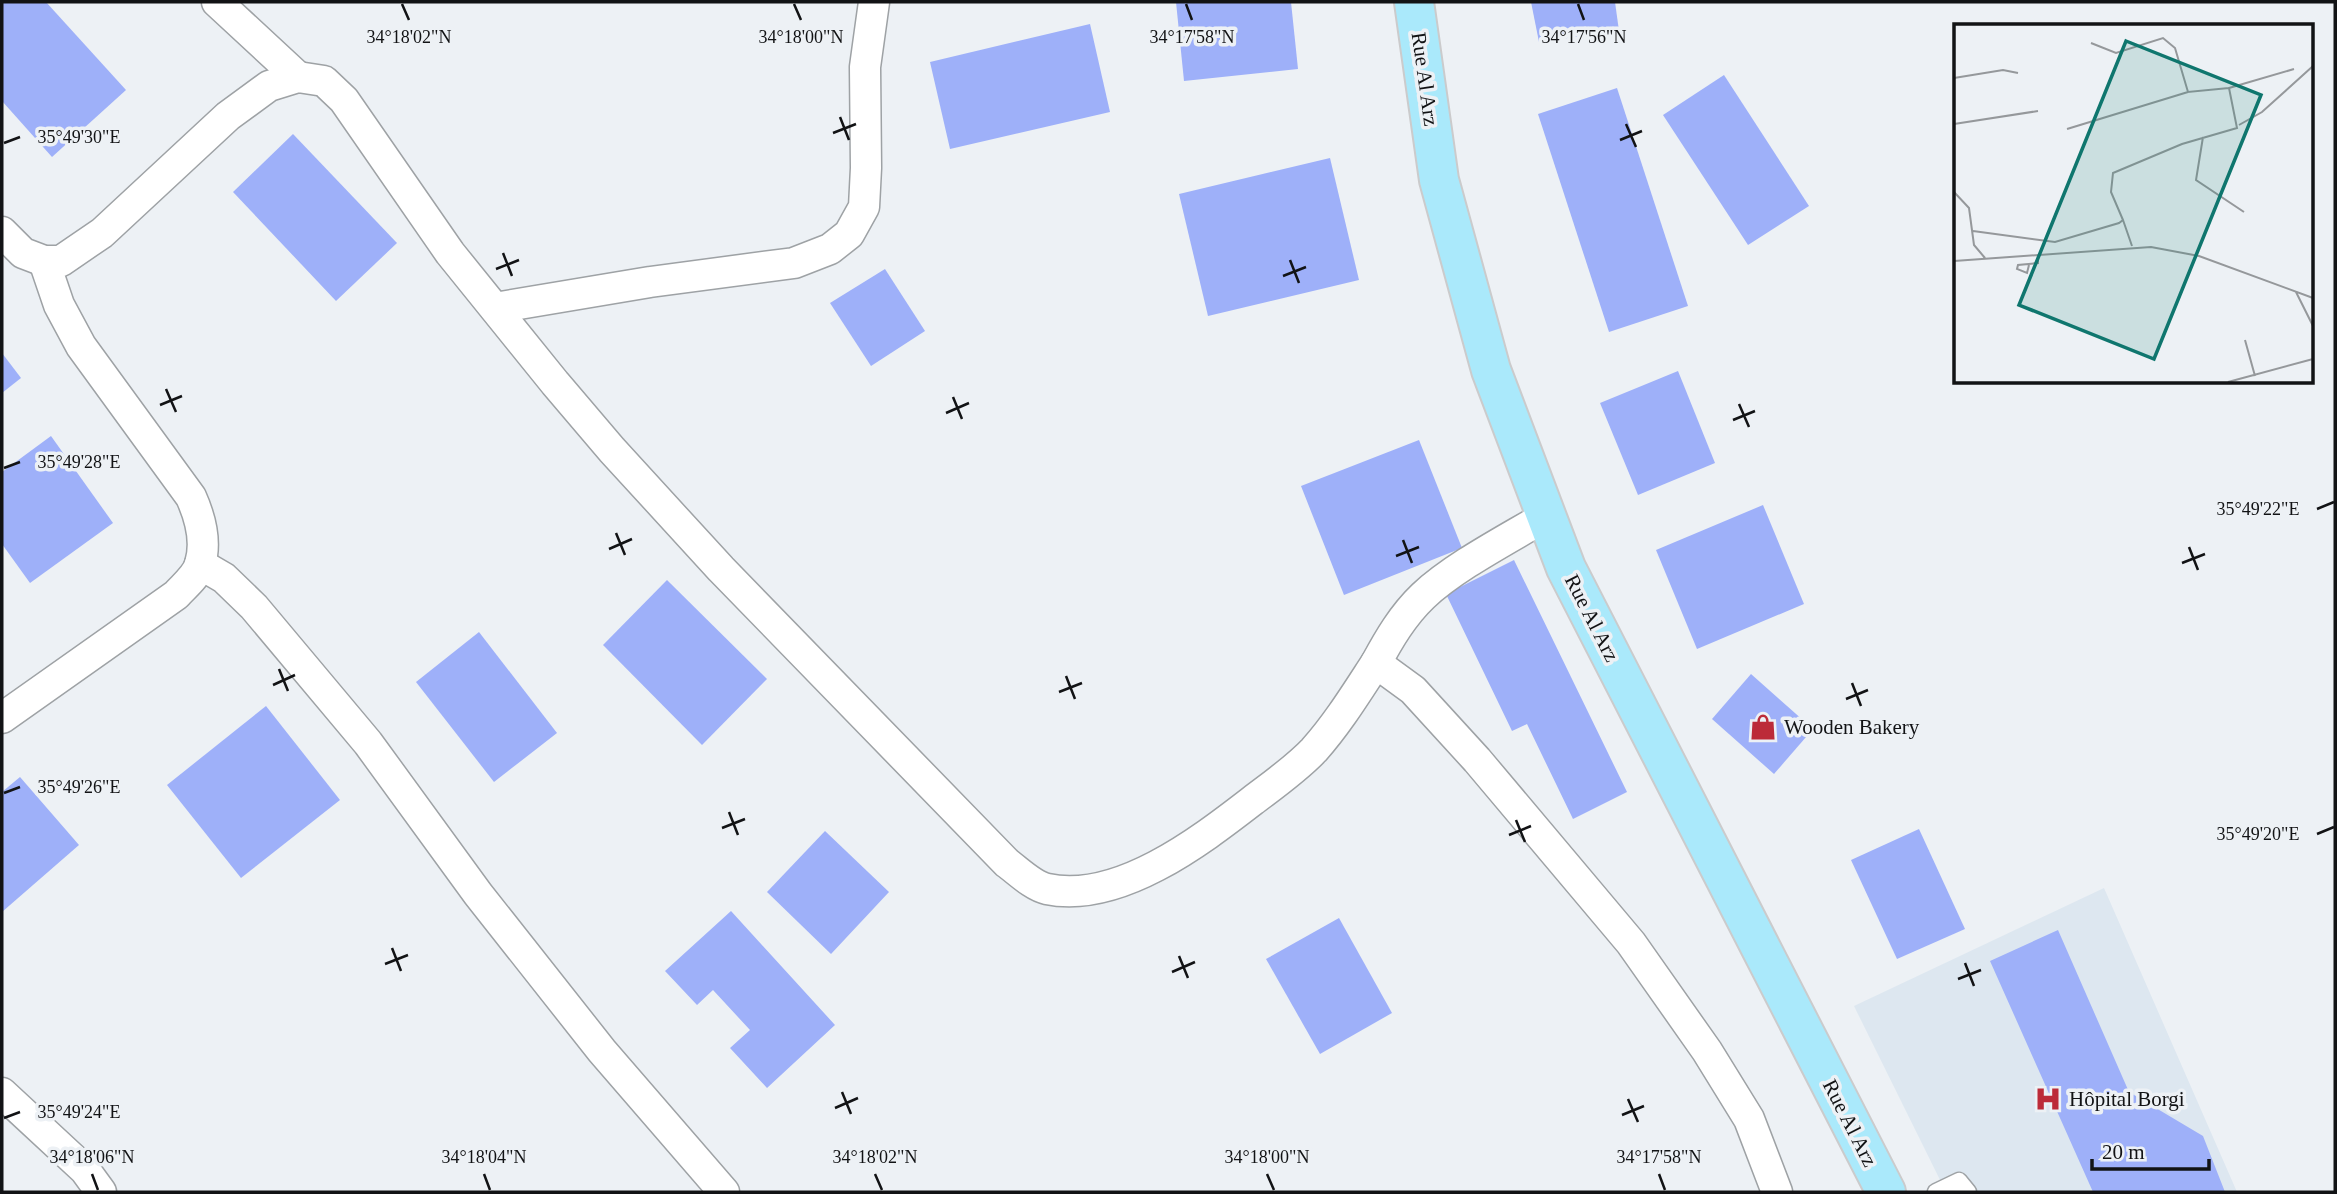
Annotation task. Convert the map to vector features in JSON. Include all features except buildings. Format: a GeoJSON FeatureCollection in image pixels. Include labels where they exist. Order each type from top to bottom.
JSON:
{"type":"FeatureCollection","features":[{"type":"Feature","properties":{"kind":"main road","name":"Rue Al Arz"},"geometry":{"type":"LineString","coordinates":[[1414,2],[1439,180],[1492,370],[1566,568],[1886,1192]]}},
{"type":"Feature","properties":{"kind":"street"},"geometry":{"type":"LineString","coordinates":[[217,2],[299,77]]}},
{"type":"Feature","properties":{"kind":"street"},"geometry":{"type":"LineString","coordinates":[[495,308],[650,282],[794,263],[830,248],[849,234],[864,207],[865,67],[874,2]]}},
{"type":"Feature","properties":{"kind":"street"},"geometry":{"type":"LineString","coordinates":[[2,232],[23,253],[44,261],[61,261],[102,233],[228,116],[269,86],[299,77],[324,81],[344,100],[450,253],[604,440],[720,569],[1007,863],[1044,889],[1072,892],[1111,885],[1148,870],[1194,844],[1313,751],[1345,710],[1393,632],[1423,596],[1474,559],[1546,516]]}},
{"type":"Feature","properties":{"kind":"street"},"geometry":{"type":"LineString","coordinates":[[2,718],[176,595],[200,564],[202,522],[191,497],[81,346],[59,306],[44,261]]}},
{"type":"Feature","properties":{"kind":"street"},"geometry":{"type":"LineString","coordinates":[[200,564],[224,578],[254,607],[368,743],[502,925],[602,1051],[724,1192]]}},
{"type":"Feature","properties":{"kind":"street"},"geometry":{"type":"LineString","coordinates":[[1376,663],[1413,690],[1477,760],[1631,943],[1707,1051],[1749,1119],[1777,1192]]}},
{"type":"Feature","properties":{"kind":"street"},"geometry":{"type":"LineString","coordinates":[[2,1093],[85,1170],[101,1192]]}},
{"type":"Feature","properties":{"kind":"lane"},"geometry":{"type":"LineString","coordinates":[[1936,1192],[1959,1181],[1968,1192]]}},
{"type":"Feature","properties":{"kind":"shaded area","name":"Hôpital Borgi"},"geometry":{"type":"Polygon","coordinates":[[[2104,888],[2237,1192],[1946,1192],[1854,1006],[2104,888]]]}},
{"type":"Feature","properties":{"kind":"place","name":"Wooden Bakery"},"geometry":{"type":"Point","coordinates":[1763,727]}},
{"type":"Feature","properties":{"kind":"place","name":"Hôpital Borgi"},"geometry":{"type":"Point","coordinates":[2048,1099]}}]}
